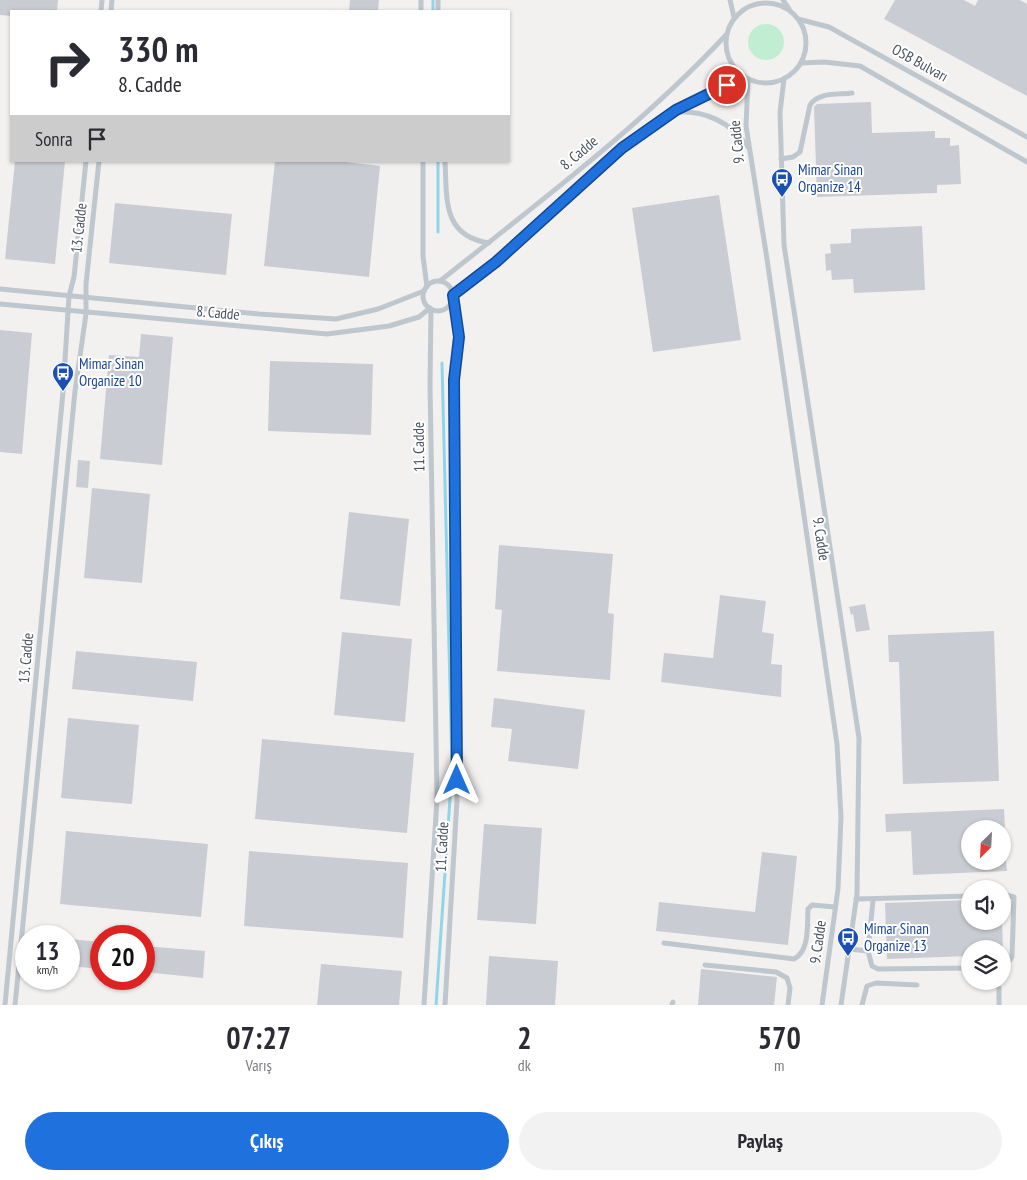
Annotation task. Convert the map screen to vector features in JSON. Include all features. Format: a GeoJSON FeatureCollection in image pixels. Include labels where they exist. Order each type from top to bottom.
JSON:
{"type":"FeatureCollection","features":[{"type":"Feature","properties":{"kind":"lane"},"geometry":{"type":"LineString","coordinates":[[730,0],[734,17]]}},
{"type":"Feature","properties":{"kind":"lane"},"geometry":{"type":"LineString","coordinates":[[783,0],[798,18],[806,40],[801,63],[794,72],[784,79],[765,83],[746,78],[729,61],[725,48],[726,35],[734,17],[743,9],[754,4],[767,2],[790,10]]}},
{"type":"Feature","properties":{"kind":"lane","name":"OSB Bulvarı"},"geometry":{"type":"LineString","coordinates":[[798,18],[829,27],[1027,137]]}},
{"type":"Feature","properties":{"kind":"lane","name":"8. Cadde"},"geometry":{"type":"LineString","coordinates":[[440,281],[490,243],[643,115],[726,35]]}},
{"type":"Feature","properties":{"kind":"lane"},"geometry":{"type":"LineString","coordinates":[[801,63],[824,62],[860,66],[1027,162]]}},
{"type":"Feature","properties":{"kind":"lane","name":"8. Cadde"},"geometry":{"type":"LineString","coordinates":[[453,298],[496,262],[622,148],[672,113],[746,78]]}},
{"type":"Feature","properties":{"kind":"lane","name":"9. Cadde"},"geometry":{"type":"LineString","coordinates":[[746,78],[746,126],[749,148],[834,708],[840,817],[835,907],[822,1005]]}},
{"type":"Feature","properties":{"kind":"lane","name":"9. Cadde"},"geometry":{"type":"LineString","coordinates":[[784,79],[780,112],[784,244],[859,738],[856,899],[841,1005]]}},
{"type":"Feature","properties":{"kind":"lane"},"geometry":{"type":"LineString","coordinates":[[781,159],[793,157],[800,152],[810,105],[813,100],[820,96],[852,93]]}},
{"type":"Feature","properties":{"kind":"lane"},"geometry":{"type":"LineString","coordinates":[[672,113],[692,112],[712,117],[730,127],[749,148]]}},
{"type":"Feature","properties":{"kind":"lane","name":"13. Cadde"},"geometry":{"type":"LineString","coordinates":[[5,1005],[62,402],[68,296],[74,277],[86,162]]}},
{"type":"Feature","properties":{"kind":"lane","name":"13. Cadde"},"geometry":{"type":"LineString","coordinates":[[15,1005],[75,390],[86,314],[86,284],[98,162]]}},
{"type":"Feature","properties":{"kind":"lane"},"geometry":{"type":"LineString","coordinates":[[423,162],[425,301],[431,308],[442,310],[453,298],[449,286],[440,281],[430,283],[425,289]]}},
{"type":"Feature","properties":{"kind":"lane"},"geometry":{"type":"LineString","coordinates":[[445,162],[447,207],[451,220],[466,235],[490,243]]}},
{"type":"Feature","properties":{"kind":"lane","name":"8. Cadde"},"geometry":{"type":"LineString","coordinates":[[0,289],[259,314],[336,319],[378,309],[425,289]]}},
{"type":"Feature","properties":{"kind":"lane","name":"11. Cadde"},"geometry":{"type":"LineString","coordinates":[[445,1005],[457,800],[454,380],[459,337],[453,298]]}},
{"type":"Feature","properties":{"kind":"lane","name":"8. Cadde"},"geometry":{"type":"LineString","coordinates":[[0,304],[86,314],[327,334],[389,326],[419,317],[431,308]]}},
{"type":"Feature","properties":{"kind":"lane","name":"11. Cadde"},"geometry":{"type":"LineString","coordinates":[[424,1005],[437,799],[430,385],[431,308]]}},
{"type":"Feature","properties":{"kind":"lane"},"geometry":{"type":"LineString","coordinates":[[856,899],[961,896]]}},
{"type":"Feature","properties":{"kind":"lane"},"geometry":{"type":"LineString","coordinates":[[1011,896],[1014,896],[1011,958]]}},
{"type":"Feature","properties":{"kind":"lane"},"geometry":{"type":"LineString","coordinates":[[873,900],[868,951],[869,960],[878,969],[961,968]]}},
{"type":"Feature","properties":{"kind":"lane"},"geometry":{"type":"LineString","coordinates":[[664,943],[794,960],[801,956],[805,949],[808,909],[812,905],[835,907]]}},
{"type":"Feature","properties":{"kind":"lane"},"geometry":{"type":"LineString","coordinates":[[849,949],[868,951]]}},
{"type":"Feature","properties":{"kind":"lane"},"geometry":{"type":"LineString","coordinates":[[705,965],[776,972],[787,978],[790,988],[788,1005]]}},
{"type":"Feature","properties":{"kind":"lane"},"geometry":{"type":"LineString","coordinates":[[862,1005],[866,986],[876,983],[917,985]]}},
{"type":"Feature","properties":{"kind":"lane"},"geometry":{"type":"LineString","coordinates":[[999,990],[999,1005]]}},
{"type":"Feature","properties":{"kind":"green space"},"geometry":{"type":"Polygon","coordinates":[[[766,24],[773,25],[779,29],[783,35],[783,49],[779,55],[773,59],[766,60],[759,59],[753,55],[749,49],[748,42],[749,35],[753,29],[759,25],[766,24]]]}},
{"type":"Feature","properties":{"kind":"building"},"geometry":{"type":"Polygon","coordinates":[[[0,0],[58,0],[57,10],[10,10],[10,16],[0,15],[0,0]]]}},
{"type":"Feature","properties":{"kind":"building"},"geometry":{"type":"Polygon","coordinates":[[[350,0],[379,0],[378,10],[349,10],[350,0]]]}},
{"type":"Feature","properties":{"kind":"building"},"geometry":{"type":"Polygon","coordinates":[[[895,0],[964,0],[975,6],[978,0],[1020,0],[1027,4],[1027,96],[884,19],[895,0]]]}},
{"type":"Feature","properties":{"kind":"building"},"geometry":{"type":"Polygon","coordinates":[[[871,102],[872,133],[935,131],[935,138],[950,138],[950,146],[959,145],[961,184],[937,185],[937,193],[817,197],[814,107],[817,104],[871,102]]]}},
{"type":"Feature","properties":{"kind":"building"},"geometry":{"type":"Polygon","coordinates":[[[15,162],[65,162],[55,264],[5,259],[15,162]]]}},
{"type":"Feature","properties":{"kind":"building"},"geometry":{"type":"Polygon","coordinates":[[[275,162],[345,162],[380,166],[369,277],[264,266],[275,162]]]}},
{"type":"Feature","properties":{"kind":"building"},"geometry":{"type":"Polygon","coordinates":[[[719,195],[741,340],[653,352],[632,208],[719,195]]]}},
{"type":"Feature","properties":{"kind":"building"},"geometry":{"type":"Polygon","coordinates":[[[115,203],[232,214],[226,275],[109,263],[115,203]]]}},
{"type":"Feature","properties":{"kind":"building"},"geometry":{"type":"Polygon","coordinates":[[[922,226],[925,290],[854,293],[853,279],[832,280],[831,270],[826,271],[825,254],[831,253],[830,244],[851,243],[851,229],[922,226]]]}},
{"type":"Feature","properties":{"kind":"building"},"geometry":{"type":"Polygon","coordinates":[[[0,330],[32,333],[22,454],[0,452],[0,330]]]}},
{"type":"Feature","properties":{"kind":"building"},"geometry":{"type":"Polygon","coordinates":[[[141,334],[173,337],[162,465],[100,459],[109,355],[139,357],[141,334]]]}},
{"type":"Feature","properties":{"kind":"building"},"geometry":{"type":"Polygon","coordinates":[[[270,361],[373,364],[371,435],[268,431],[270,361]]]}},
{"type":"Feature","properties":{"kind":"building"},"geometry":{"type":"Polygon","coordinates":[[[78,460],[90,461],[88,488],[76,487],[78,460]]]}},
{"type":"Feature","properties":{"kind":"building"},"geometry":{"type":"Polygon","coordinates":[[[92,488],[150,494],[142,583],[84,578],[92,488]]]}},
{"type":"Feature","properties":{"kind":"building"},"geometry":{"type":"Polygon","coordinates":[[[349,512],[409,519],[400,606],[340,599],[349,512]]]}},
{"type":"Feature","properties":{"kind":"building"},"geometry":{"type":"Polygon","coordinates":[[[499,545],[613,554],[608,613],[614,614],[610,680],[497,671],[502,610],[495,609],[499,545]]]}},
{"type":"Feature","properties":{"kind":"building"},"geometry":{"type":"Polygon","coordinates":[[[720,595],[766,601],[762,632],[774,634],[771,664],[782,665],[781,697],[661,682],[664,653],[713,658],[720,595]]]}},
{"type":"Feature","properties":{"kind":"building"},"geometry":{"type":"Polygon","coordinates":[[[865,604],[870,630],[856,632],[853,614],[851,615],[849,607],[865,604]]]}},
{"type":"Feature","properties":{"kind":"building"},"geometry":{"type":"Polygon","coordinates":[[[994,631],[999,781],[903,784],[899,662],[889,662],[888,635],[994,631]]]}},
{"type":"Feature","properties":{"kind":"building"},"geometry":{"type":"Polygon","coordinates":[[[342,632],[412,639],[405,722],[334,715],[342,632]]]}},
{"type":"Feature","properties":{"kind":"building"},"geometry":{"type":"Polygon","coordinates":[[[76,651],[197,662],[193,701],[72,689],[76,651]]]}},
{"type":"Feature","properties":{"kind":"building"},"geometry":{"type":"Polygon","coordinates":[[[494,698],[585,710],[578,769],[508,761],[512,729],[491,727],[494,698]]]}},
{"type":"Feature","properties":{"kind":"building"},"geometry":{"type":"Polygon","coordinates":[[[68,718],[139,725],[132,804],[61,798],[68,718]]]}},
{"type":"Feature","properties":{"kind":"building"},"geometry":{"type":"Polygon","coordinates":[[[262,739],[414,753],[407,833],[255,819],[262,739]]]}},
{"type":"Feature","properties":{"kind":"building"},"geometry":{"type":"Polygon","coordinates":[[[1004,809],[1005,820],[961,820],[961,870],[1007,871],[913,875],[911,831],[886,832],[885,814],[1004,809]]]}},
{"type":"Feature","properties":{"kind":"building"},"geometry":{"type":"Polygon","coordinates":[[[484,824],[542,828],[536,924],[477,920],[484,824]]]}},
{"type":"Feature","properties":{"kind":"building"},"geometry":{"type":"Polygon","coordinates":[[[66,831],[208,844],[201,917],[60,904],[66,831]]]}},
{"type":"Feature","properties":{"kind":"building"},"geometry":{"type":"Polygon","coordinates":[[[249,851],[408,863],[403,938],[244,926],[249,851]]]}},
{"type":"Feature","properties":{"kind":"building"},"geometry":{"type":"Polygon","coordinates":[[[762,852],[797,856],[788,945],[656,931],[659,902],[755,912],[762,852]]]}},
{"type":"Feature","properties":{"kind":"building"},"geometry":{"type":"Polygon","coordinates":[[[961,900],[961,930],[1002,930],[1003,940],[961,940],[961,956],[887,959],[885,903],[961,900]]]}},
{"type":"Feature","properties":{"kind":"building"},"geometry":{"type":"Polygon","coordinates":[[[80,940],[90,941],[90,968],[80,967],[80,940]]]}},
{"type":"Feature","properties":{"kind":"building"},"geometry":{"type":"Polygon","coordinates":[[[155,947],[205,951],[203,978],[155,973],[155,947]]]}},
{"type":"Feature","properties":{"kind":"building"},"geometry":{"type":"Polygon","coordinates":[[[489,956],[558,961],[555,1005],[486,1005],[489,956]]]}},
{"type":"Feature","properties":{"kind":"building"},"geometry":{"type":"Polygon","coordinates":[[[321,964],[402,971],[399,1005],[317,1005],[321,964]]]}},
{"type":"Feature","properties":{"kind":"building"},"geometry":{"type":"Polygon","coordinates":[[[701,969],[777,977],[774,1005],[698,1005],[701,969]]]}},
{"type":"Feature","properties":{"kind":"waterway"},"geometry":{"type":"LineString","coordinates":[[433,0],[433,10]]}},
{"type":"Feature","properties":{"kind":"waterway"},"geometry":{"type":"LineString","coordinates":[[438,162],[438,232]]}},
{"type":"Feature","properties":{"kind":"waterway"},"geometry":{"type":"LineString","coordinates":[[436,1005],[452,769],[442,363]]}},
{"type":"Feature","properties":{"kind":"place","name":"Mimar Sinan Organize 14"},"geometry":{"type":"Point","coordinates":[782,198]}},
{"type":"Feature","properties":{"kind":"place","name":"Mimar Sinan Organize 10"},"geometry":{"type":"Point","coordinates":[63,392]}},
{"type":"Feature","properties":{"kind":"place","name":"Mimar Sinan Organize 13"},"geometry":{"type":"Point","coordinates":[848,957]}},
{"type":"Feature","properties":{"kind":"route"},"geometry":{"type":"LineString","coordinates":[[457,780],[454,380],[459,337],[452,300],[453,295],[496,262],[622,148],[676,110],[727,85]]}}]}
